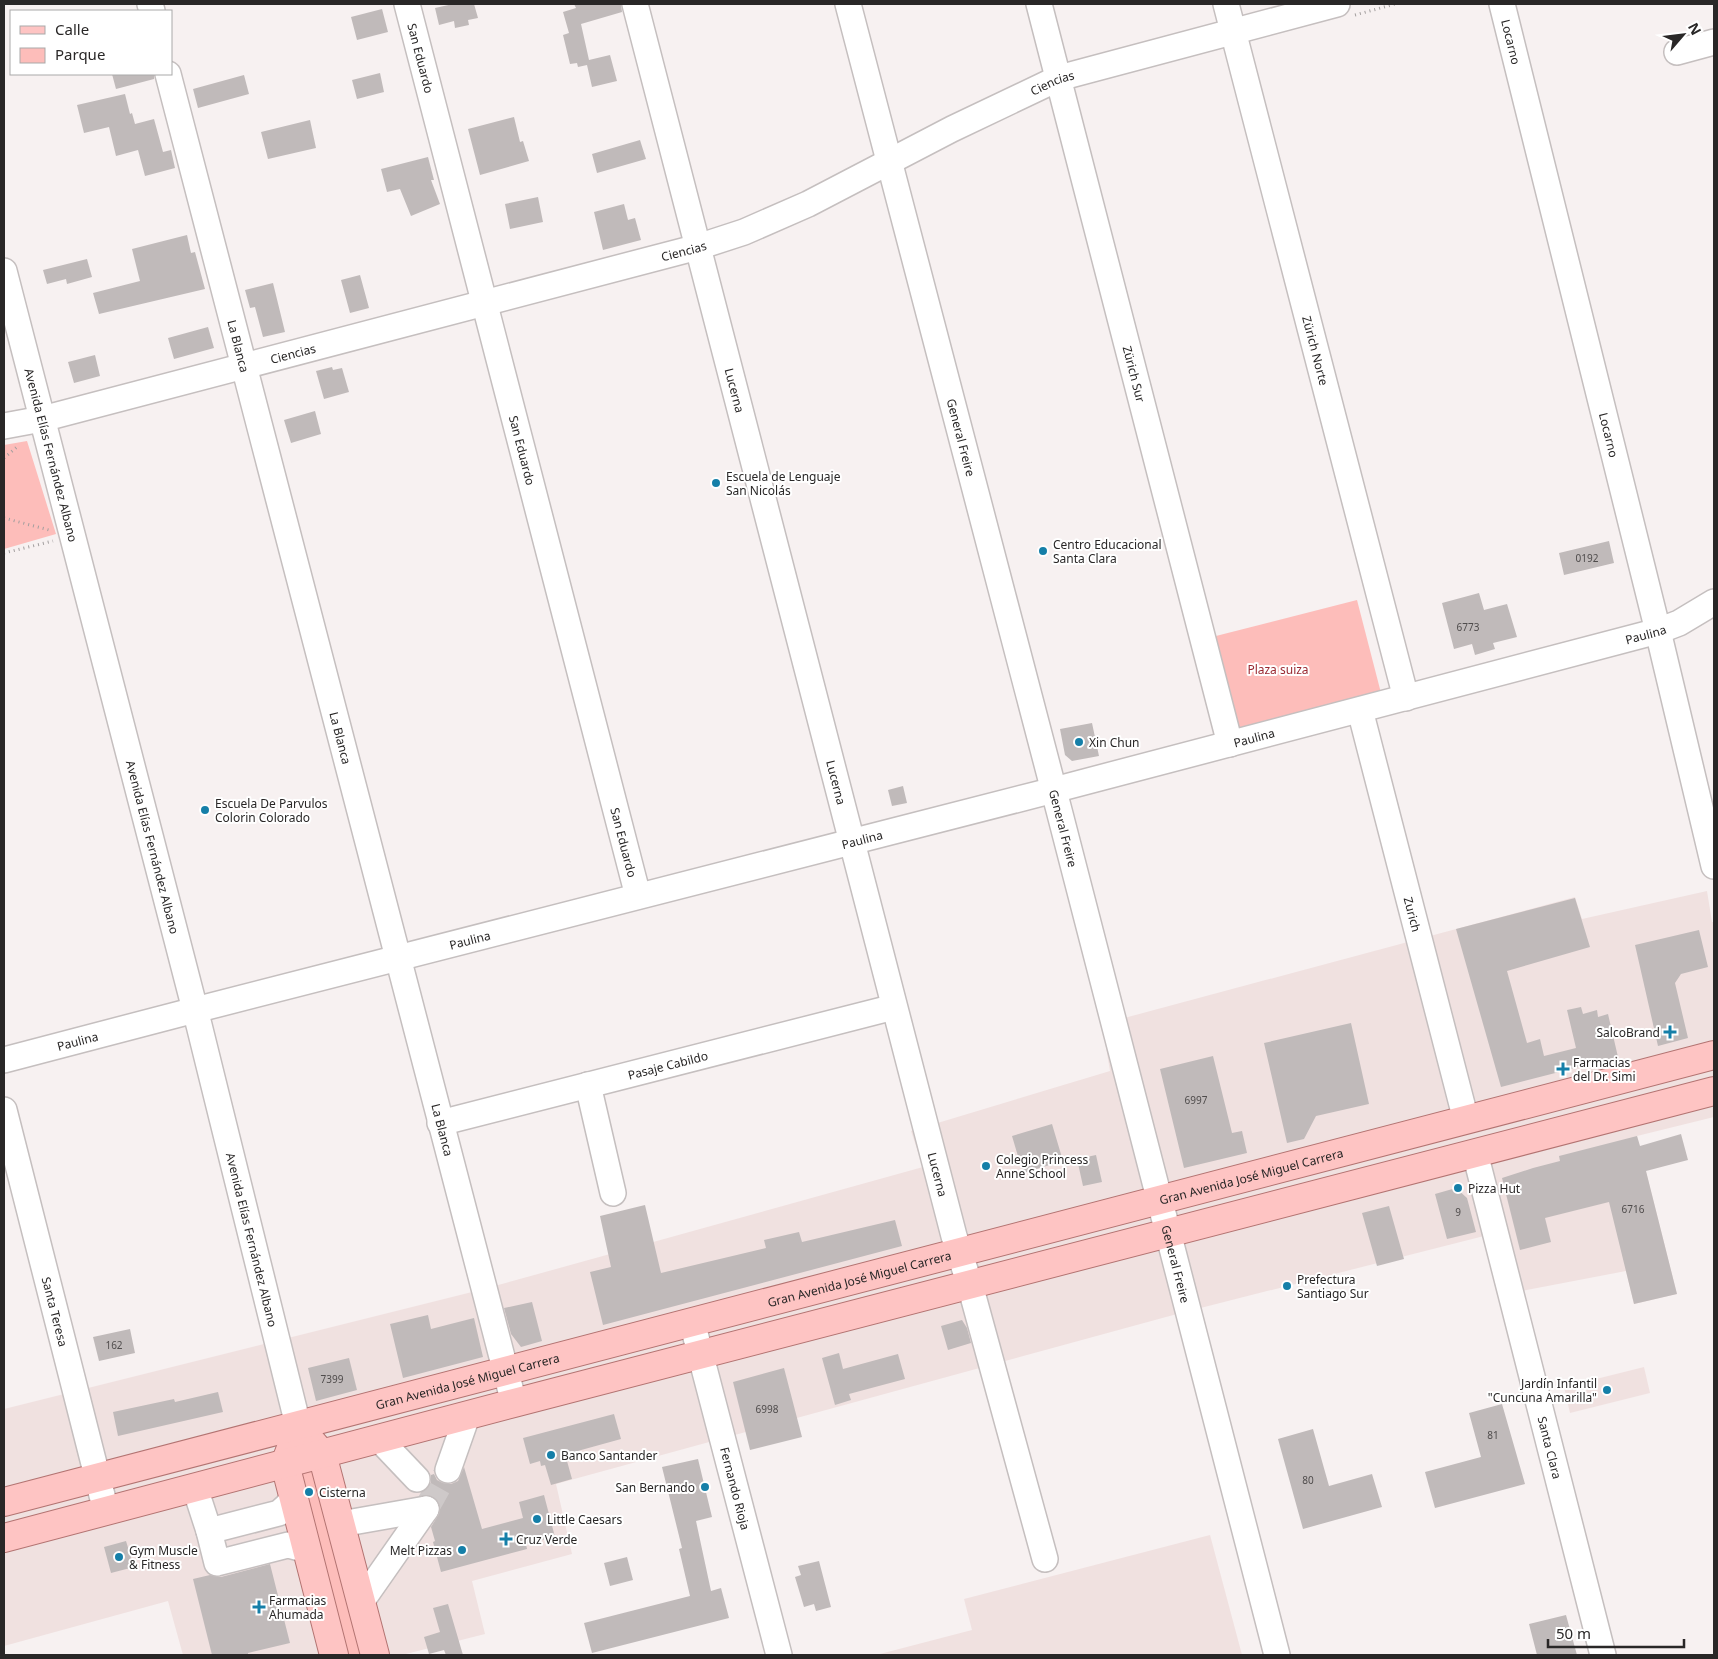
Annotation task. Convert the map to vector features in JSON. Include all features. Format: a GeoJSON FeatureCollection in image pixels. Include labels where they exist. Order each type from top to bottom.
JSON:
{"type":"FeatureCollection","features":[{"type":"Feature","properties":{"kind":"main road","name":"Gran Avenida José Miguel Carrera"},"geometry":{"type":"LineString","coordinates":[[4,1502],[1714,1055]]}},
{"type":"Feature","properties":{"kind":"main road"},"geometry":{"type":"LineString","coordinates":[[4,1538],[514,1403],[970,1286],[1714,1091]]}},
{"type":"Feature","properties":{"kind":"main road","name":"Avenida Elías Fernández Albano"},"geometry":{"type":"LineString","coordinates":[[298,1425],[322,1454],[375,1655]]}},
{"type":"Feature","properties":{"kind":"main road"},"geometry":{"type":"LineString","coordinates":[[298,1425],[285,1464],[334,1655]]}},
{"type":"Feature","properties":{"kind":"street","name":"San Eduardo"},"geometry":{"type":"LineString","coordinates":[[407,4],[638,896]]}},
{"type":"Feature","properties":{"kind":"street","name":"Lucerna"},"geometry":{"type":"LineString","coordinates":[[635,4],[958,1253],[970,1286],[1045,1559]]}},
{"type":"Feature","properties":{"kind":"street","name":"General Freire"},"geometry":{"type":"LineString","coordinates":[[848,4],[1054,790],[1276,1655]]}},
{"type":"Feature","properties":{"kind":"street","name":"Zürich Sur"},"geometry":{"type":"LineString","coordinates":[[1039,4],[1230,744]]}},
{"type":"Feature","properties":{"kind":"street","name":"Zürich Norte"},"geometry":{"type":"LineString","coordinates":[[1226,4],[1406,698]]}},
{"type":"Feature","properties":{"kind":"street","name":"Locarno"},"geometry":{"type":"LineString","coordinates":[[1502,4],[1658,632],[1714,866]]}},
{"type":"Feature","properties":{"kind":"street","name":"Ciencias"},"geometry":{"type":"LineString","coordinates":[[4,426],[42,419],[698,247],[744,232],[800,208],[998,106],[1059,78],[1233,32],[1343,10]]}},
{"type":"Feature","properties":{"kind":"street"},"geometry":{"type":"LineString","coordinates":[[1677,52],[1714,42]]}},
{"type":"Feature","properties":{"kind":"street","name":"La Blanca"},"geometry":{"type":"LineString","coordinates":[[168,75],[514,1403]]}},
{"type":"Feature","properties":{"kind":"street","name":"Avenida Elías Fernández Albano"},"geometry":{"type":"LineString","coordinates":[[4,271],[194,1010],[298,1425]]}},
{"type":"Feature","properties":{"kind":"street","name":"Paulina"},"geometry":{"type":"LineString","coordinates":[[4,1060],[1054,790],[1658,632],[1679,623],[1714,602]]}},
{"type":"Feature","properties":{"kind":"street","name":"Zurich"},"geometry":{"type":"LineString","coordinates":[[1360,710],[1466,1120]]}},
{"type":"Feature","properties":{"kind":"street","name":"Pasaje Cabildo"},"geometry":{"type":"LineString","coordinates":[[440,1123],[894,1006]]}},
{"type":"Feature","properties":{"kind":"street"},"geometry":{"type":"LineString","coordinates":[[588,1086],[612,1193]]}},
{"type":"Feature","properties":{"kind":"street","name":"Santa Teresa"},"geometry":{"type":"LineString","coordinates":[[4,1110],[106,1511]]}},
{"type":"Feature","properties":{"kind":"street","name":"Santa Clara"},"geometry":{"type":"LineString","coordinates":[[1475,1153],[1604,1655]]}},
{"type":"Feature","properties":{"kind":"street","name":"Fernando Rioja"},"geometry":{"type":"LineString","coordinates":[[692,1322],[779,1655]]}},
{"type":"Feature","properties":{"kind":"street"},"geometry":{"type":"LineString","coordinates":[[448,1470],[467,1416]]}},
{"type":"Feature","properties":{"kind":"street"},"geometry":{"type":"LineString","coordinates":[[379,1439],[417,1479]]}},
{"type":"Feature","properties":{"kind":"street"},"geometry":{"type":"LineString","coordinates":[[195,1488],[217,1563],[288,1544],[307,1550]]}},
{"type":"Feature","properties":{"kind":"street"},"geometry":{"type":"LineString","coordinates":[[209,1531],[279,1513],[288,1505],[293,1496]]}},
{"type":"Feature","properties":{"kind":"street"},"geometry":{"type":"LineString","coordinates":[[341,1524],[426,1509],[361,1602]]}},
{"type":"Feature","properties":{"kind":"path"},"geometry":{"type":"LineString","coordinates":[[1343,10],[1395,4]]}},
{"type":"Feature","properties":{"kind":"path"},"geometry":{"type":"LineString","coordinates":[[4,458],[24,440]]}},
{"type":"Feature","properties":{"kind":"path"},"geometry":{"type":"LineString","coordinates":[[4,518],[72,536]]}},
{"type":"Feature","properties":{"kind":"path"},"geometry":{"type":"LineString","coordinates":[[4,553],[72,536]]}},
{"type":"Feature","properties":{"kind":"shaded area"},"geometry":{"type":"Polygon","coordinates":[[[1707,891],[1712,922],[1714,922],[1714,1117],[1637,1136],[1677,1294],[1634,1304],[1626,1271],[1506,1294],[1488,1235],[1177,1314],[556,1484],[572,1554],[472,1581],[485,1634],[402,1655],[183,1655],[168,1601],[4,1646],[4,1409],[484,1289],[923,1167],[911,1131],[1110,1071],[1102,1024],[1575,897],[1582,919],[1707,891]]]}},
{"type":"Feature","properties":{"kind":"shaded area","name":"Jardín Infantil \"Cuncuna Amarilla\""},"geometry":{"type":"Polygon","coordinates":[[[1644,1367],[1650,1393],[1570,1413],[1564,1387],[1644,1367]]]}},
{"type":"Feature","properties":{"kind":"shaded area"},"geometry":{"type":"Polygon","coordinates":[[[1210,1535],[1242,1655],[876,1655],[972,1630],[964,1599],[1210,1535]]]}},
{"type":"Feature","properties":{"kind":"green space"},"geometry":{"type":"Polygon","coordinates":[[[27,441],[56,534],[4,549],[4,445],[27,441]]]}},
{"type":"Feature","properties":{"kind":"green space","name":"Plaza suiza"},"geometry":{"type":"Polygon","coordinates":[[[1357,600],[1381,693],[1236,730],[1212,637],[1357,600]]]}},
{"type":"Feature","properties":{"kind":"green space"},"geometry":{"type":"Polygon","coordinates":[[[314,1466],[363,1655],[340,1655],[292,1472],[314,1466]]]}},
{"type":"Feature","properties":{"kind":"building"},"geometry":{"type":"Polygon","coordinates":[[[453,4],[474,4],[478,18],[468,20],[469,25],[455,28],[454,21],[439,25],[435,8],[453,4]]]}},
{"type":"Feature","properties":{"kind":"building"},"geometry":{"type":"Polygon","coordinates":[[[574,4],[621,4],[622,12],[581,24],[589,60],[610,55],[617,81],[592,87],[587,65],[578,67],[577,63],[570,64],[563,35],[569,33],[563,12],[576,8],[574,4]]]}},
{"type":"Feature","properties":{"kind":"building"},"geometry":{"type":"Polygon","coordinates":[[[382,9],[388,32],[357,40],[351,17],[382,9]]]}},
{"type":"Feature","properties":{"kind":"building"},"geometry":{"type":"Polygon","coordinates":[[[380,73],[384,92],[357,99],[352,80],[380,73]]]}},
{"type":"Feature","properties":{"kind":"building"},"geometry":{"type":"Polygon","coordinates":[[[112,75],[154,75],[154,79],[116,89],[112,75]]]}},
{"type":"Feature","properties":{"kind":"building"},"geometry":{"type":"Polygon","coordinates":[[[244,75],[249,94],[198,108],[193,89],[244,75]]]}},
{"type":"Feature","properties":{"kind":"building"},"geometry":{"type":"Polygon","coordinates":[[[125,94],[130,114],[132,113],[135,124],[154,119],[163,152],[171,150],[175,168],[145,176],[138,150],[116,156],[109,127],[84,133],[77,105],[125,94]]]}},
{"type":"Feature","properties":{"kind":"building"},"geometry":{"type":"Polygon","coordinates":[[[514,117],[520,142],[523,141],[529,161],[480,175],[468,129],[514,117]]]}},
{"type":"Feature","properties":{"kind":"building"},"geometry":{"type":"Polygon","coordinates":[[[310,120],[316,148],[268,159],[261,132],[310,120]]]}},
{"type":"Feature","properties":{"kind":"building"},"geometry":{"type":"Polygon","coordinates":[[[640,140],[646,159],[597,173],[592,154],[640,140]]]}},
{"type":"Feature","properties":{"kind":"building"},"geometry":{"type":"Polygon","coordinates":[[[428,157],[434,180],[431,180],[440,204],[411,216],[400,189],[387,192],[381,169],[428,157]]]}},
{"type":"Feature","properties":{"kind":"building"},"geometry":{"type":"Polygon","coordinates":[[[538,197],[543,222],[510,229],[505,204],[538,197]]]}},
{"type":"Feature","properties":{"kind":"building"},"geometry":{"type":"Polygon","coordinates":[[[624,204],[628,220],[635,218],[641,240],[603,250],[594,212],[624,204]]]}},
{"type":"Feature","properties":{"kind":"building"},"geometry":{"type":"Polygon","coordinates":[[[187,235],[191,253],[195,252],[205,289],[99,314],[93,293],[140,281],[132,249],[187,235]]]}},
{"type":"Feature","properties":{"kind":"building"},"geometry":{"type":"Polygon","coordinates":[[[87,259],[92,277],[67,284],[66,279],[47,284],[43,270],[87,259]]]}},
{"type":"Feature","properties":{"kind":"building"},"geometry":{"type":"Polygon","coordinates":[[[360,275],[369,308],[350,313],[341,280],[360,275]]]}},
{"type":"Feature","properties":{"kind":"building"},"geometry":{"type":"Polygon","coordinates":[[[273,283],[285,332],[263,337],[255,307],[250,308],[245,290],[273,283]]]}},
{"type":"Feature","properties":{"kind":"building"},"geometry":{"type":"Polygon","coordinates":[[[208,327],[214,348],[174,359],[168,338],[208,327]]]}},
{"type":"Feature","properties":{"kind":"building"},"geometry":{"type":"Polygon","coordinates":[[[95,355],[100,376],[74,383],[68,362],[95,355]]]}},
{"type":"Feature","properties":{"kind":"building"},"geometry":{"type":"Polygon","coordinates":[[[332,367],[333,370],[342,368],[349,392],[324,399],[316,371],[332,367]]]}},
{"type":"Feature","properties":{"kind":"building"},"geometry":{"type":"Polygon","coordinates":[[[315,411],[321,434],[291,443],[284,420],[315,411]]]}},
{"type":"Feature","properties":{"kind":"building"},"geometry":{"type":"Polygon","coordinates":[[[1609,541],[1614,563],[1564,575],[1559,553],[1609,541]]]}},
{"type":"Feature","properties":{"kind":"building"},"geometry":{"type":"Polygon","coordinates":[[[1479,593],[1484,610],[1507,604],[1517,637],[1493,643],[1495,649],[1475,655],[1472,644],[1454,649],[1442,603],[1479,593]]]}},
{"type":"Feature","properties":{"kind":"building","name":"Xin Chun"},"geometry":{"type":"Polygon","coordinates":[[[1092,723],[1099,756],[1072,761],[1065,755],[1060,729],[1092,723]]]}},
{"type":"Feature","properties":{"kind":"building"},"geometry":{"type":"Polygon","coordinates":[[[903,786],[907,803],[892,806],[888,790],[903,786]]]}},
{"type":"Feature","properties":{"kind":"building"},"geometry":{"type":"Polygon","coordinates":[[[1575,898],[1590,947],[1507,971],[1527,1043],[1540,1039],[1544,1056],[1576,1048],[1567,1010],[1581,1007],[1583,1014],[1597,1010],[1598,1017],[1608,1014],[1618,1057],[1501,1087],[1456,929],[1575,898]]]}},
{"type":"Feature","properties":{"kind":"building"},"geometry":{"type":"Polygon","coordinates":[[[1699,930],[1708,967],[1681,974],[1675,983],[1688,1038],[1658,1046],[1635,945],[1699,930]]]}},
{"type":"Feature","properties":{"kind":"building"},"geometry":{"type":"Polygon","coordinates":[[[1351,1023],[1369,1104],[1316,1116],[1304,1139],[1287,1143],[1264,1043],[1351,1023]]]}},
{"type":"Feature","properties":{"kind":"building"},"geometry":{"type":"Polygon","coordinates":[[[1213,1056],[1232,1133],[1242,1131],[1247,1153],[1184,1168],[1160,1069],[1213,1056]]]}},
{"type":"Feature","properties":{"kind":"building"},"geometry":{"type":"Polygon","coordinates":[[[1052,1124],[1063,1161],[1023,1173],[1012,1136],[1052,1124]]]}},
{"type":"Feature","properties":{"kind":"building"},"geometry":{"type":"Polygon","coordinates":[[[1681,1134],[1688,1160],[1646,1171],[1677,1294],[1634,1304],[1609,1202],[1545,1218],[1551,1242],[1520,1250],[1502,1178],[1560,1161],[1559,1156],[1637,1136],[1640,1146],[1681,1134]]]}},
{"type":"Feature","properties":{"kind":"building"},"geometry":{"type":"Polygon","coordinates":[[[1096,1155],[1102,1182],[1083,1186],[1077,1159],[1096,1155]]]}},
{"type":"Feature","properties":{"kind":"building"},"geometry":{"type":"Polygon","coordinates":[[[1456,1188],[1467,1198],[1476,1232],[1447,1239],[1435,1194],[1456,1188]]]}},
{"type":"Feature","properties":{"kind":"building"},"geometry":{"type":"Polygon","coordinates":[[[645,1205],[661,1273],[766,1248],[764,1240],[799,1232],[802,1242],[895,1220],[902,1246],[603,1325],[590,1272],[611,1267],[600,1216],[645,1205]]]}},
{"type":"Feature","properties":{"kind":"building"},"geometry":{"type":"Polygon","coordinates":[[[1389,1206],[1404,1259],[1377,1266],[1362,1213],[1389,1206]]]}},
{"type":"Feature","properties":{"kind":"building"},"geometry":{"type":"Polygon","coordinates":[[[532,1302],[542,1341],[521,1347],[511,1334],[504,1308],[532,1302]]]}},
{"type":"Feature","properties":{"kind":"building"},"geometry":{"type":"Polygon","coordinates":[[[428,1315],[431,1329],[474,1318],[483,1357],[403,1378],[390,1324],[428,1315]]]}},
{"type":"Feature","properties":{"kind":"building"},"geometry":{"type":"Polygon","coordinates":[[[962,1320],[967,1328],[971,1343],[948,1350],[941,1326],[962,1320]]]}},
{"type":"Feature","properties":{"kind":"building"},"geometry":{"type":"Polygon","coordinates":[[[130,1329],[135,1353],[99,1361],[93,1337],[130,1329]]]}},
{"type":"Feature","properties":{"kind":"building"},"geometry":{"type":"Polygon","coordinates":[[[839,1353],[843,1369],[898,1354],[905,1379],[849,1394],[851,1400],[835,1405],[822,1358],[839,1353]]]}},
{"type":"Feature","properties":{"kind":"building"},"geometry":{"type":"Polygon","coordinates":[[[349,1358],[357,1390],[316,1401],[308,1368],[349,1358]]]}},
{"type":"Feature","properties":{"kind":"building"},"geometry":{"type":"Polygon","coordinates":[[[784,1368],[802,1437],[750,1450],[733,1382],[784,1368]]]}},
{"type":"Feature","properties":{"kind":"building"},"geometry":{"type":"Polygon","coordinates":[[[218,1392],[223,1412],[118,1436],[113,1412],[174,1399],[175,1402],[218,1392]]]}},
{"type":"Feature","properties":{"kind":"building"},"geometry":{"type":"Polygon","coordinates":[[[1502,1404],[1525,1484],[1435,1508],[1425,1472],[1481,1457],[1469,1413],[1502,1404]]]}},
{"type":"Feature","properties":{"kind":"building","name":"Banco Santander"},"geometry":{"type":"Polygon","coordinates":[[[614,1414],[621,1439],[574,1452],[576,1459],[567,1461],[572,1479],[551,1485],[545,1465],[541,1466],[540,1461],[530,1464],[523,1438],[614,1414]]]}},
{"type":"Feature","properties":{"kind":"building"},"geometry":{"type":"Polygon","coordinates":[[[1313,1429],[1329,1486],[1372,1474],[1382,1507],[1303,1529],[1278,1439],[1313,1429]]]}},
{"type":"Feature","properties":{"kind":"building"},"geometry":{"type":"Polygon","coordinates":[[[698,1459],[712,1517],[696,1521],[711,1591],[721,1588],[729,1618],[592,1653],[584,1623],[690,1596],[679,1549],[682,1548],[662,1467],[698,1459]]]}},
{"type":"Feature","properties":{"kind":"building"},"geometry":{"type":"Polygon","coordinates":[[[464,1467],[482,1529],[523,1518],[519,1502],[544,1495],[555,1537],[526,1544],[527,1549],[441,1572],[431,1527],[439,1514],[440,1506],[435,1498],[422,1495],[421,1493],[431,1484],[431,1475],[434,1474],[437,1480],[443,1483],[451,1484],[458,1481],[464,1467]]]}},
{"type":"Feature","properties":{"kind":"building","name":"Gym Muscle & Fitness"},"geometry":{"type":"Polygon","coordinates":[[[126,1541],[134,1567],[111,1573],[104,1547],[126,1541]]]}},
{"type":"Feature","properties":{"kind":"building"},"geometry":{"type":"Polygon","coordinates":[[[627,1557],[633,1580],[610,1586],[604,1563],[627,1557]]]}},
{"type":"Feature","properties":{"kind":"building"},"geometry":{"type":"Polygon","coordinates":[[[819,1561],[831,1607],[816,1611],[814,1604],[804,1607],[795,1577],[801,1575],[798,1566],[819,1561]]]}},
{"type":"Feature","properties":{"kind":"building"},"geometry":{"type":"Polygon","coordinates":[[[270,1564],[290,1643],[248,1653],[248,1655],[212,1655],[193,1579],[210,1575],[221,1577],[270,1564]]]}},
{"type":"Feature","properties":{"kind":"building"},"geometry":{"type":"Polygon","coordinates":[[[448,1604],[463,1655],[446,1655],[444,1650],[429,1654],[424,1637],[440,1632],[433,1608],[448,1604]]]}},
{"type":"Feature","properties":{"kind":"building"},"geometry":{"type":"Polygon","coordinates":[[[1566,1615],[1577,1655],[1537,1655],[1529,1624],[1566,1615]]]}},
{"type":"Feature","properties":{"kind":"tunnel"},"geometry":{"type":"LineString","coordinates":[[426,1509],[448,1470]]}},
{"type":"Feature","properties":{"kind":"place","name":"Escuela de Lenguaje San Nicolás"},"geometry":{"type":"Point","coordinates":[716,483]}},
{"type":"Feature","properties":{"kind":"place","name":"Centro Educacional Santa Clara"},"geometry":{"type":"Point","coordinates":[1043,551]}},
{"type":"Feature","properties":{"kind":"place","name":"Xin Chun"},"geometry":{"type":"Point","coordinates":[1079,742]}},
{"type":"Feature","properties":{"kind":"place","name":"Escuela De Parvulos Colorin Colorado"},"geometry":{"type":"Point","coordinates":[205,810]}},
{"type":"Feature","properties":{"kind":"place","name":"SalcoBrand"},"geometry":{"type":"Point","coordinates":[1670,1032]}},
{"type":"Feature","properties":{"kind":"place","name":"Farmacias del Dr. Simi"},"geometry":{"type":"Point","coordinates":[1563,1069]}},
{"type":"Feature","properties":{"kind":"place","name":"Colegio Princess Anne School"},"geometry":{"type":"Point","coordinates":[986,1166]}},
{"type":"Feature","properties":{"kind":"place","name":"Pizza Hut"},"geometry":{"type":"Point","coordinates":[1458,1188]}},
{"type":"Feature","properties":{"kind":"place","name":"Prefectura Santiago Sur"},"geometry":{"type":"Point","coordinates":[1287,1286]}},
{"type":"Feature","properties":{"kind":"place","name":"Jardín Infantil \"Cuncuna Amarilla\""},"geometry":{"type":"Point","coordinates":[1607,1390]}},
{"type":"Feature","properties":{"kind":"place","name":"Banco Santander"},"geometry":{"type":"Point","coordinates":[551,1455]}},
{"type":"Feature","properties":{"kind":"place","name":"San Bernando"},"geometry":{"type":"Point","coordinates":[705,1487]}},
{"type":"Feature","properties":{"kind":"place","name":"Cisterna"},"geometry":{"type":"Point","coordinates":[309,1492]}},
{"type":"Feature","properties":{"kind":"place","name":"Little Caesars"},"geometry":{"type":"Point","coordinates":[537,1519]}},
{"type":"Feature","properties":{"kind":"place","name":"Cruz Verde"},"geometry":{"type":"Point","coordinates":[506,1539]}},
{"type":"Feature","properties":{"kind":"place","name":"Melt Pizzas"},"geometry":{"type":"Point","coordinates":[462,1550]}},
{"type":"Feature","properties":{"kind":"place","name":"Gym Muscle & Fitness"},"geometry":{"type":"Point","coordinates":[119,1557]}},
{"type":"Feature","properties":{"kind":"place","name":"Farmacias Ahumada"},"geometry":{"type":"Point","coordinates":[259,1607]}}]}
